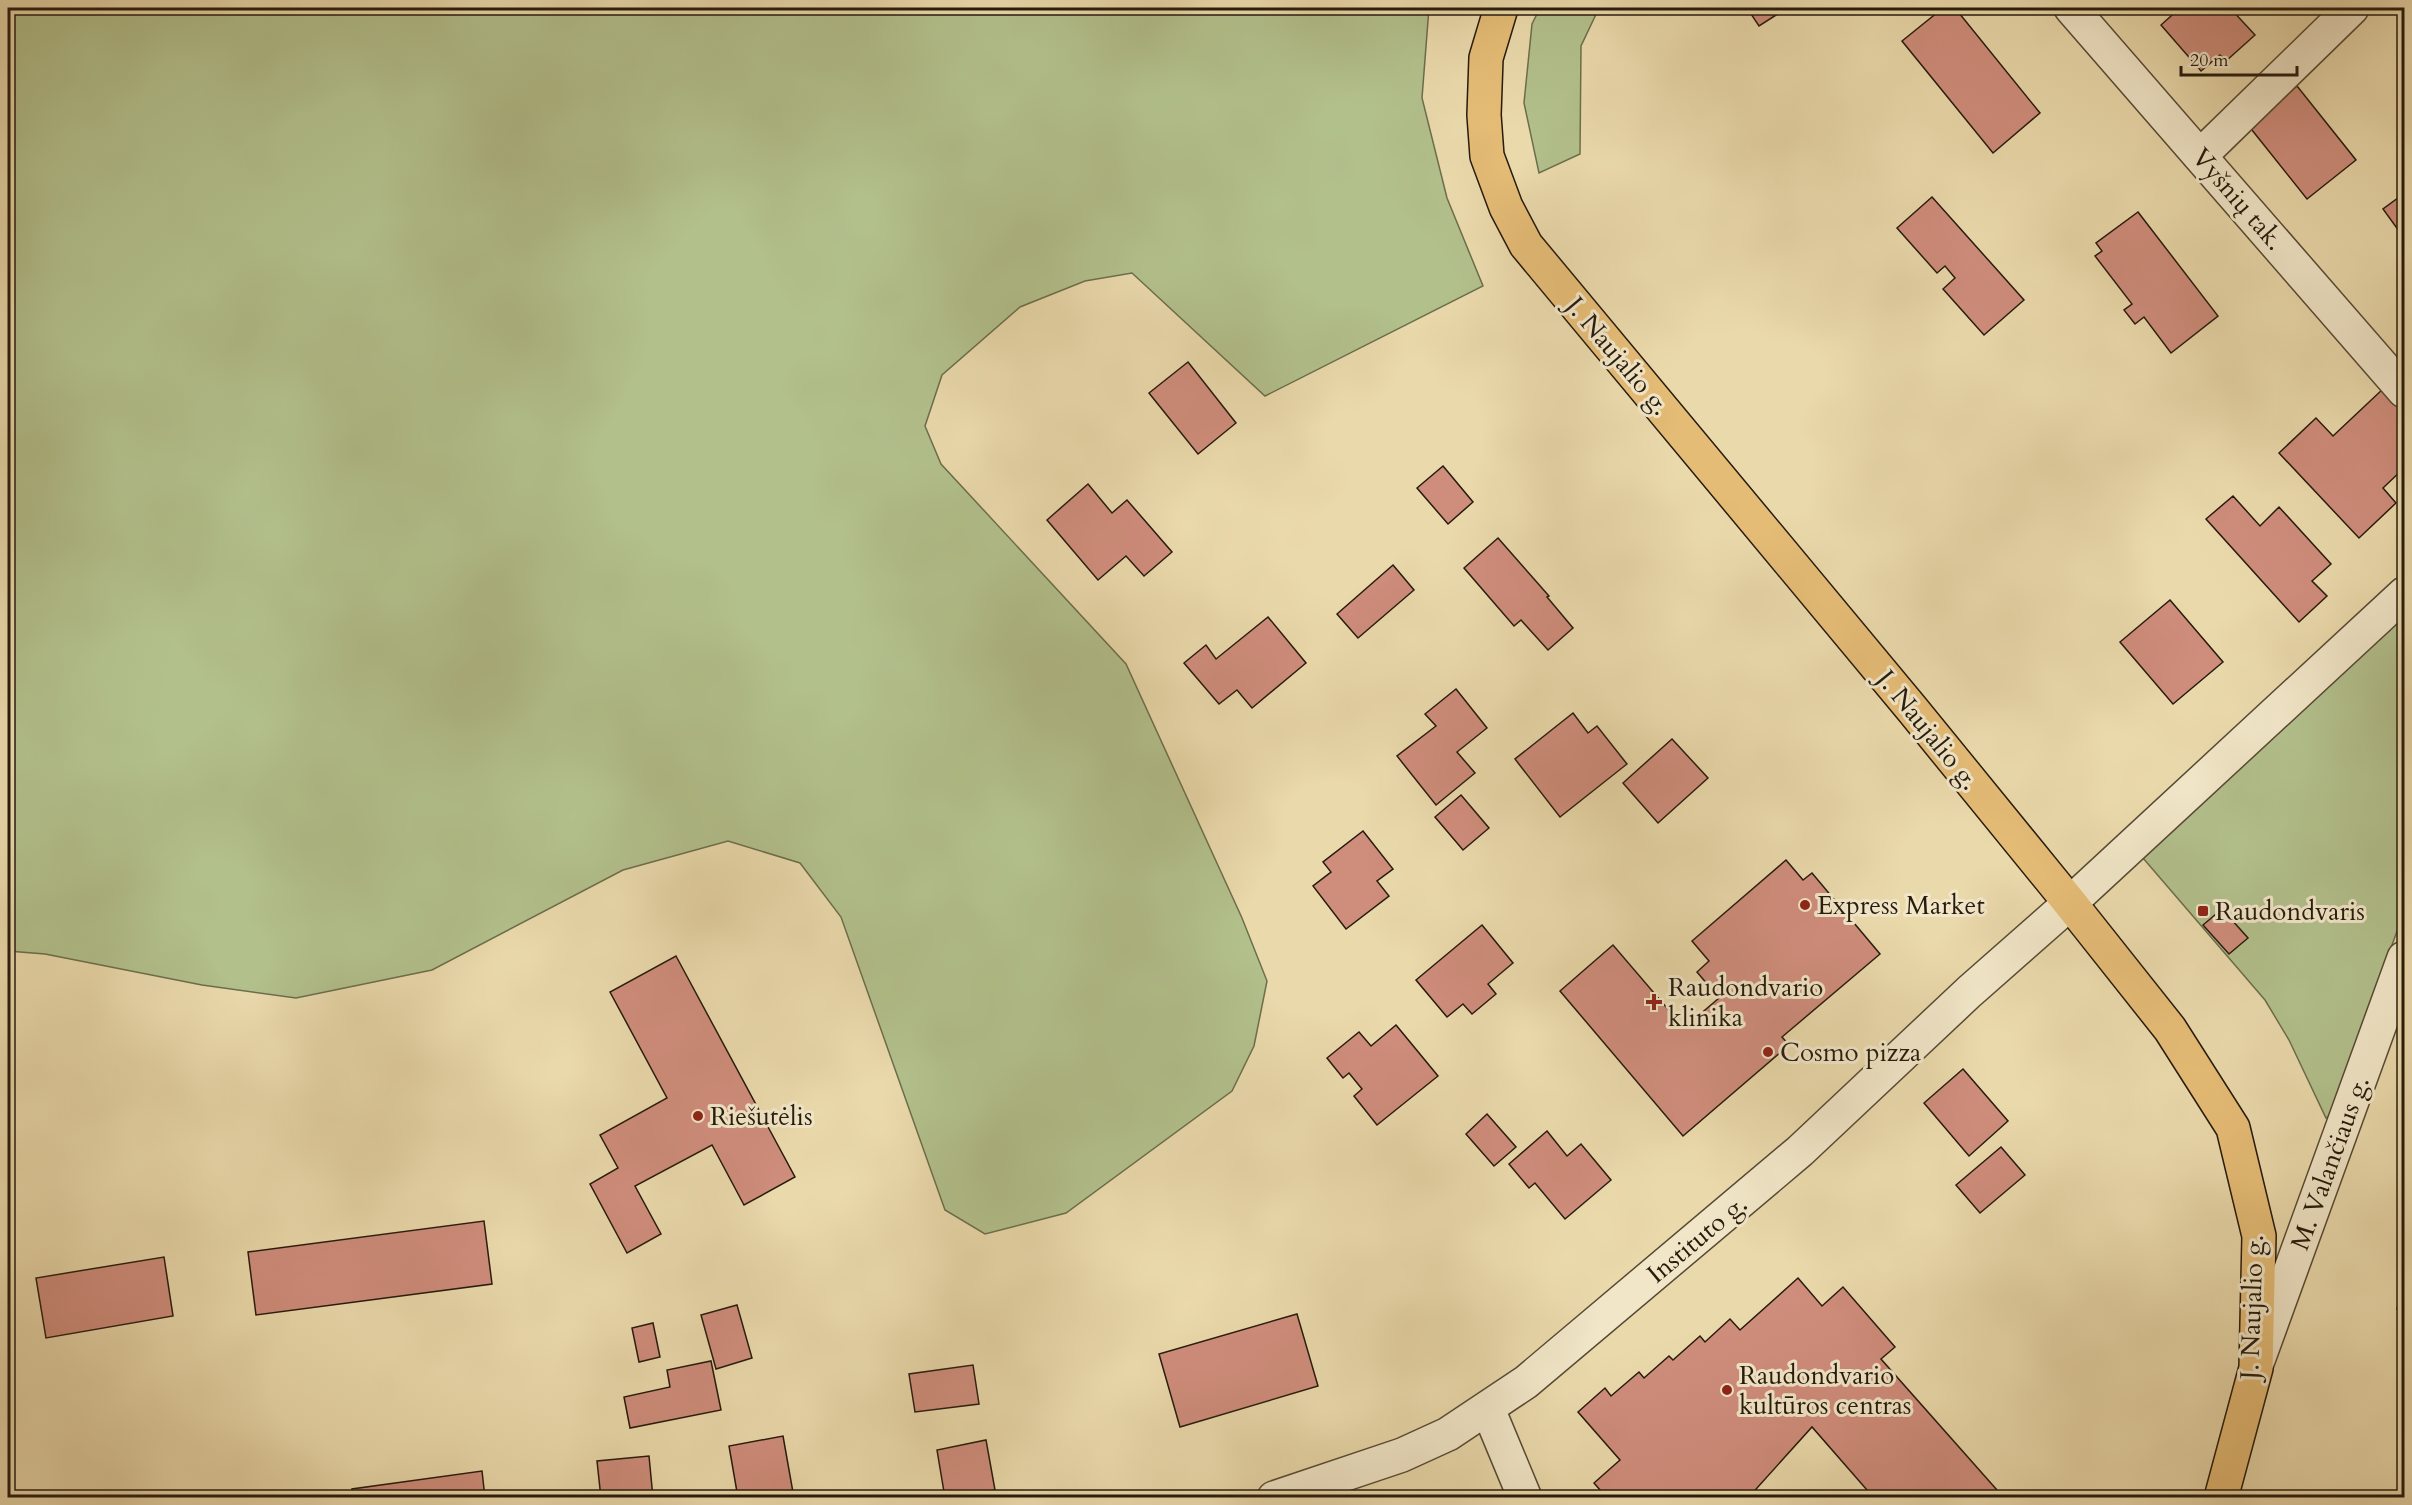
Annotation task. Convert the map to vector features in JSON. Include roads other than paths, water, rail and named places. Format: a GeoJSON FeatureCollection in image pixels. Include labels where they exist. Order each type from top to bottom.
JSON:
{"type":"FeatureCollection","features":[{"type":"Feature","properties":{"kind":"main road","name":"J. Naujalio g."},"geometry":{"type":"LineString","coordinates":[[1501,8],[1486,58],[1484,115],[1487,156],[1506,207],[1526,245],[1912,709],[2070,903],[2170,1029],[2233,1128],[2259,1236],[2256,1368],[2221,1497]]}},
{"type":"Feature","properties":{"kind":"street","name":"Vyšnių tak."},"geometry":{"type":"LineString","coordinates":[[2071,8],[2404,391]]}},
{"type":"Feature","properties":{"kind":"street"},"geometry":{"type":"LineString","coordinates":[[2200,156],[2352,8]]}},
{"type":"Feature","properties":{"kind":"street","name":"Instituto g."},"geometry":{"type":"LineString","coordinates":[[1274,1497],[1402,1455],[1448,1434],[1535,1375],[1800,1151],[1969,992],[2070,903],[2404,594]]}},
{"type":"Feature","properties":{"kind":"street","name":"M. Valančiaus g."},"geometry":{"type":"LineString","coordinates":[[2256,1368],[2404,958]]}},
{"type":"Feature","properties":{"kind":"street"},"geometry":{"type":"LineString","coordinates":[[1488,1409],[1525,1497]]}},
{"type":"Feature","properties":{"kind":"place","name":"Express Market"},"geometry":{"type":"Point","coordinates":[1805,905]}},
{"type":"Feature","properties":{"kind":"place","name":"Raudondvaris"},"geometry":{"type":"Point","coordinates":[2203,911]}},
{"type":"Feature","properties":{"kind":"place","name":"Raudondvario klinika"},"geometry":{"type":"Point","coordinates":[1654,1002]}},
{"type":"Feature","properties":{"kind":"place","name":"Cosmo pizza"},"geometry":{"type":"Point","coordinates":[1768,1052]}},
{"type":"Feature","properties":{"kind":"place","name":"Riešutėlis"},"geometry":{"type":"Point","coordinates":[698,1116]}},
{"type":"Feature","properties":{"kind":"place","name":"Raudondvario kultūros centras"},"geometry":{"type":"Point","coordinates":[1727,1390]}}]}
